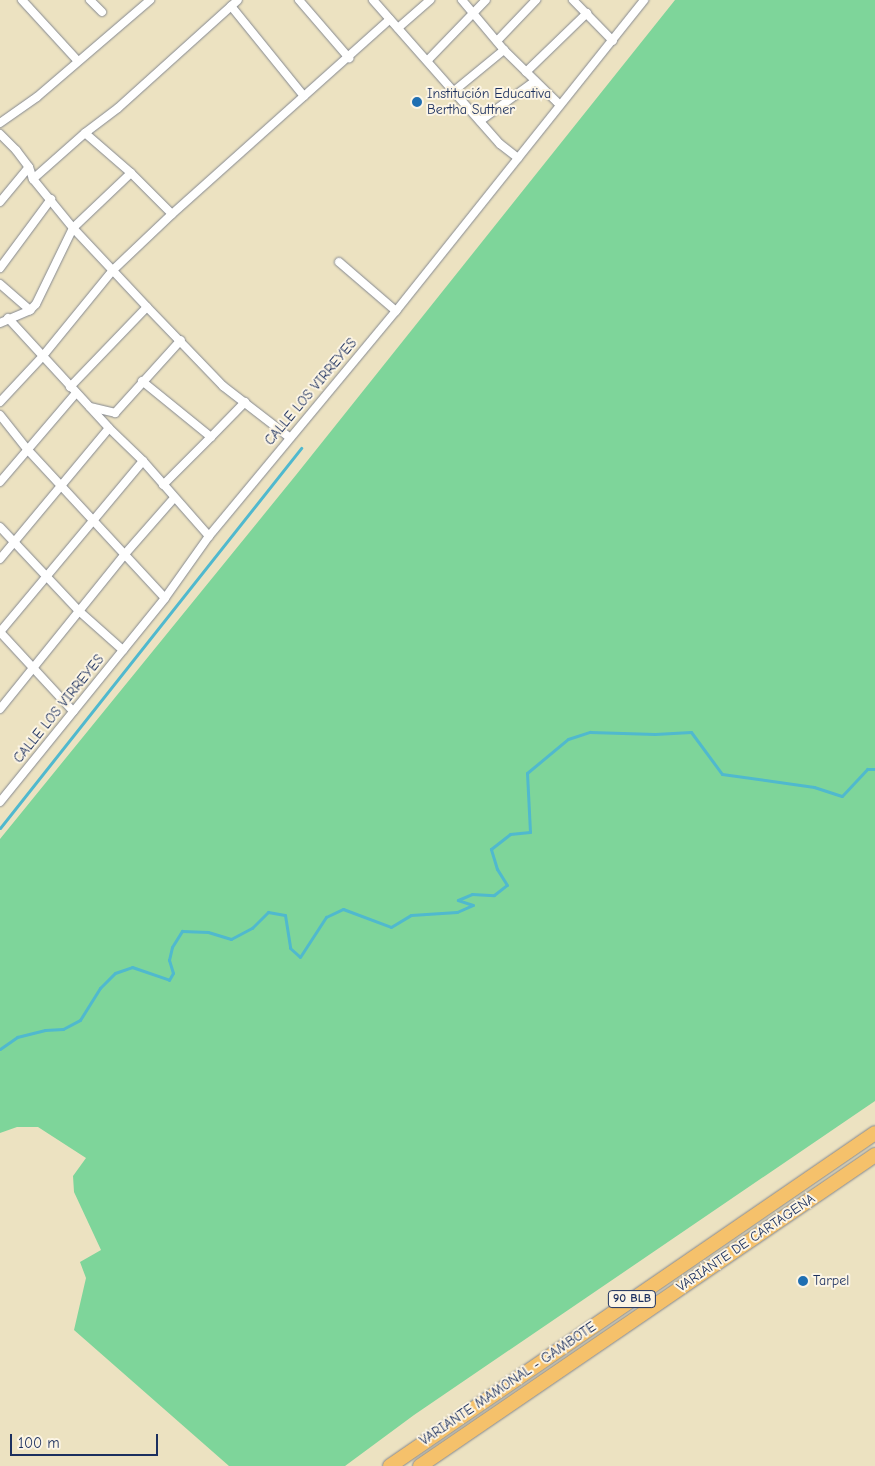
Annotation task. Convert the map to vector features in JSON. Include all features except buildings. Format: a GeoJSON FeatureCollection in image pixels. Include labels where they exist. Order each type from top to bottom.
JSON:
{"type":"FeatureCollection","features":[{"type":"Feature","properties":{"kind":"highway","name":"VARIANTE MAMONAL - GAMBOTE"},"geometry":{"type":"LineString","coordinates":[[390,1466],[875,1133]]}},
{"type":"Feature","properties":{"kind":"highway","name":"VARIANTE DE CARTAGENA"},"geometry":{"type":"LineString","coordinates":[[420,1466],[875,1155]]}},
{"type":"Feature","properties":{"kind":"street"},"geometry":{"type":"LineString","coordinates":[[90,0],[102,12]]}},
{"type":"Feature","properties":{"kind":"street"},"geometry":{"type":"LineString","coordinates":[[0,123],[37,97],[77,60],[150,0]]}},
{"type":"Feature","properties":{"kind":"street"},"geometry":{"type":"LineString","coordinates":[[33,179],[85,133],[118,108],[238,0]]}},
{"type":"Feature","properties":{"kind":"street"},"geometry":{"type":"LineString","coordinates":[[299,0],[349,58]]}},
{"type":"Feature","properties":{"kind":"street"},"geometry":{"type":"LineString","coordinates":[[373,0],[428,60],[500,144],[518,158]]}},
{"type":"Feature","properties":{"kind":"street"},"geometry":{"type":"LineString","coordinates":[[398,28],[430,0]]}},
{"type":"Feature","properties":{"kind":"street"},"geometry":{"type":"LineString","coordinates":[[462,0],[504,50],[560,105]]}},
{"type":"Feature","properties":{"kind":"street"},"geometry":{"type":"LineString","coordinates":[[428,60],[486,0]]}},
{"type":"Feature","properties":{"kind":"street"},"geometry":{"type":"LineString","coordinates":[[497,41],[536,0]]}},
{"type":"Feature","properties":{"kind":"street","name":"CALLE LOS VIRREYES"},"geometry":{"type":"LineString","coordinates":[[0,802],[165,598],[209,536],[289,437],[396,311],[644,0]]}},
{"type":"Feature","properties":{"kind":"street"},"geometry":{"type":"LineString","coordinates":[[26,1],[77,60]]}},
{"type":"Feature","properties":{"kind":"street"},"geometry":{"type":"LineString","coordinates":[[579,2],[613,41]]}},
{"type":"Feature","properties":{"kind":"street"},"geometry":{"type":"LineString","coordinates":[[231,6],[304,96]]}},
{"type":"Feature","properties":{"kind":"street"},"geometry":{"type":"LineString","coordinates":[[526,72],[587,13]]}},
{"type":"Feature","properties":{"kind":"street"},"geometry":{"type":"LineString","coordinates":[[0,402],[42,357],[113,270],[172,214],[349,58],[390,19]]}},
{"type":"Feature","properties":{"kind":"street"},"geometry":{"type":"LineString","coordinates":[[454,92],[504,50]]}},
{"type":"Feature","properties":{"kind":"street"},"geometry":{"type":"LineString","coordinates":[[480,121],[535,81]]}},
{"type":"Feature","properties":{"kind":"street"},"geometry":{"type":"LineString","coordinates":[[85,133],[131,173],[172,214]]}},
{"type":"Feature","properties":{"kind":"street"},"geometry":{"type":"LineString","coordinates":[[1,137],[29,167],[33,179],[73,228],[223,386],[289,437]]}},
{"type":"Feature","properties":{"kind":"street"},"geometry":{"type":"LineString","coordinates":[[0,202],[29,167]]}},
{"type":"Feature","properties":{"kind":"street"},"geometry":{"type":"LineString","coordinates":[[0,323],[30,310],[42,297],[73,228],[131,173]]}},
{"type":"Feature","properties":{"kind":"street"},"geometry":{"type":"LineString","coordinates":[[0,268],[51,199]]}},
{"type":"Feature","properties":{"kind":"street"},"geometry":{"type":"LineString","coordinates":[[339,262],[396,311]]}},
{"type":"Feature","properties":{"kind":"street"},"geometry":{"type":"LineString","coordinates":[[0,284],[30,310]]}},
{"type":"Feature","properties":{"kind":"street"},"geometry":{"type":"LineString","coordinates":[[0,482],[73,390],[147,306]]}},
{"type":"Feature","properties":{"kind":"street"},"geometry":{"type":"LineString","coordinates":[[8,318],[73,390],[143,461],[209,536]]}},
{"type":"Feature","properties":{"kind":"street"},"geometry":{"type":"LineString","coordinates":[[0,559],[108,427],[116,413],[181,340]]}},
{"type":"Feature","properties":{"kind":"street"},"geometry":{"type":"LineString","coordinates":[[142,382],[211,437]]}},
{"type":"Feature","properties":{"kind":"street"},"geometry":{"type":"LineString","coordinates":[[163,484],[245,402]]}},
{"type":"Feature","properties":{"kind":"street"},"geometry":{"type":"LineString","coordinates":[[90,407],[116,413]]}},
{"type":"Feature","properties":{"kind":"street"},"geometry":{"type":"LineString","coordinates":[[0,415],[60,485],[165,598]]}},
{"type":"Feature","properties":{"kind":"street"},"geometry":{"type":"LineString","coordinates":[[73,711],[0,632],[143,461]]}},
{"type":"Feature","properties":{"kind":"street"},"geometry":{"type":"LineString","coordinates":[[0,709],[125,554],[174,498]]}},
{"type":"Feature","properties":{"kind":"street"},"geometry":{"type":"LineString","coordinates":[[0,527],[79,611],[123,650]]}},
{"type":"Feature","properties":{"kind":"green space"},"geometry":{"type":"Polygon","coordinates":[[[675,0],[875,0],[875,1101],[414,1415],[345,1466],[229,1466],[74,1330],[86,1278],[80,1262],[101,1250],[74,1192],[73,1176],[86,1158],[38,1127],[17,1127],[0,1133],[0,839],[296,475],[675,0]]]}},
{"type":"Feature","properties":{"kind":"waterway"},"geometry":{"type":"LineString","coordinates":[[0,828],[301,448]]}},
{"type":"Feature","properties":{"kind":"waterway"},"geometry":{"type":"LineString","coordinates":[[0,1049],[17,1037],[45,1030],[63,1029],[80,1020],[100,988],[115,973],[132,967],[169,980],[173,973],[169,960],[172,947],[182,931],[208,932],[231,939],[252,928],[268,912],[285,915],[290,948],[300,957],[326,917],[343,909],[391,927],[411,915],[457,912],[473,905],[458,900],[472,894],[494,895],[507,885],[497,869],[491,849],[510,834],[530,832],[527,773],[568,739],[590,732],[655,734],[691,732],[722,774],[814,787],[842,796],[867,769],[875,769]]}},
{"type":"Feature","properties":{"kind":"place","name":"Institución Educativa Bertha Suttner"},"geometry":{"type":"Point","coordinates":[417,102]}},
{"type":"Feature","properties":{"kind":"place","name":"Tarpel"},"geometry":{"type":"Point","coordinates":[803,1281]}}]}
